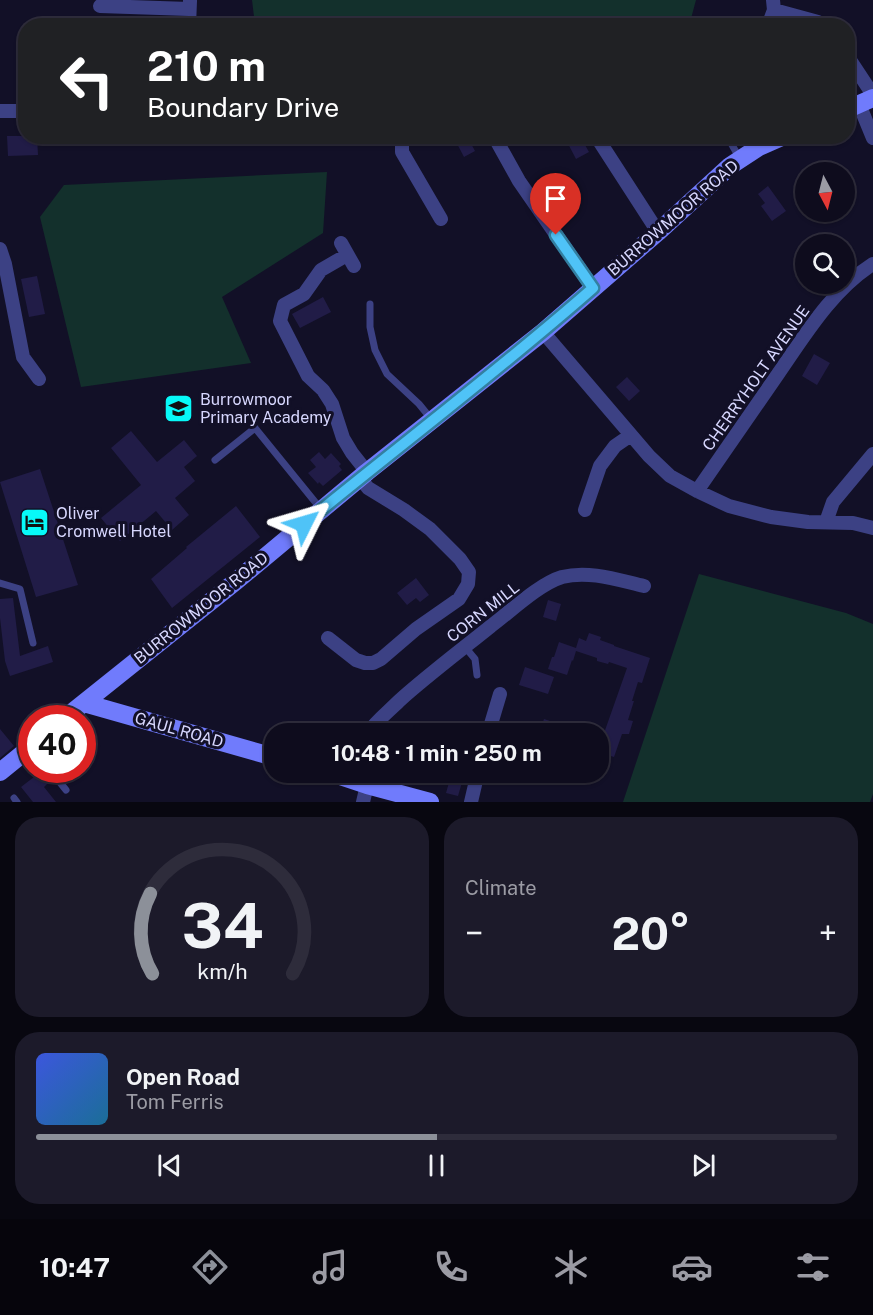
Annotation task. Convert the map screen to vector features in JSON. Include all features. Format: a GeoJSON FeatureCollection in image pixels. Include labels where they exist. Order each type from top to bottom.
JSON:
{"type":"FeatureCollection","features":[{"type":"Feature","properties":{"kind":"street"},"geometry":{"type":"LineString","coordinates":[[100,6],[189,4]]}},
{"type":"Feature","properties":{"kind":"street"},"geometry":{"type":"LineString","coordinates":[[774,5],[808,18]]}},
{"type":"Feature","properties":{"kind":"street"},"geometry":{"type":"LineString","coordinates":[[855,78],[873,138]]}},
{"type":"Feature","properties":{"kind":"street"},"geometry":{"type":"LineString","coordinates":[[0,111],[18,111]]}},
{"type":"Feature","properties":{"kind":"street"},"geometry":{"type":"LineString","coordinates":[[402,144],[402,152],[441,219]]}},
{"type":"Feature","properties":{"kind":"street"},"geometry":{"type":"LineString","coordinates":[[498,144],[519,181],[593,288]]}},
{"type":"Feature","properties":{"kind":"street"},"geometry":{"type":"LineString","coordinates":[[601,144],[658,232]]}},
{"type":"Feature","properties":{"kind":"street","name":"BURROWMOOR ROAD"},"geometry":{"type":"LineString","coordinates":[[81,705],[235,582],[363,475],[543,332],[658,232],[730,165],[766,144]]}},
{"type":"Feature","properties":{"kind":"street"},"geometry":{"type":"LineString","coordinates":[[0,249],[23,357],[39,379]]}},
{"type":"Feature","properties":{"kind":"street"},"geometry":{"type":"LineString","coordinates":[[328,638],[356,660],[374,663],[416,629],[459,599],[468,584],[469,572],[460,559],[430,529],[405,510],[368,488],[343,438],[332,404],[323,390],[308,376],[280,321],[284,305],[304,294],[321,270],[348,254]]}},
{"type":"Feature","properties":{"kind":"street","name":"CHERRYHOLT AVENUE"},"geometry":{"type":"LineString","coordinates":[[697,491],[808,331],[839,292],[873,264]]}},
{"type":"Feature","properties":{"kind":"street"},"geometry":{"type":"LineString","coordinates":[[543,332],[649,456],[670,476],[729,506],[771,517],[808,522],[853,523],[873,528]]}},
{"type":"Feature","properties":{"kind":"street"},"geometry":{"type":"LineString","coordinates":[[585,510],[600,466],[615,446],[631,435]]}},
{"type":"Feature","properties":{"kind":"street"},"geometry":{"type":"LineString","coordinates":[[826,522],[833,502],[873,454]]}},
{"type":"Feature","properties":{"kind":"street","name":"CORN MILL"},"geometry":{"type":"LineString","coordinates":[[375,723],[418,684],[548,583],[573,575],[603,577],[644,586]]}},
{"type":"Feature","properties":{"kind":"street"},"geometry":{"type":"LineString","coordinates":[[491,723],[500,694]]}},
{"type":"Feature","properties":{"kind":"street","name":"GAUL ROAD"},"geometry":{"type":"LineString","coordinates":[[84,703],[264,754]]}},
{"type":"Feature","properties":{"kind":"street"},"geometry":{"type":"LineString","coordinates":[[0,772],[18,757]]}},
{"type":"Feature","properties":{"kind":"street"},"geometry":{"type":"LineString","coordinates":[[351,783],[365,794],[430,802]]}},
{"type":"Feature","properties":{"kind":"street"},"geometry":{"type":"LineString","coordinates":[[471,802],[475,783]]}},
{"type":"Feature","properties":{"kind":"lane"},"geometry":{"type":"LineString","coordinates":[[732,144],[740,159]]}},
{"type":"Feature","properties":{"kind":"lane"},"geometry":{"type":"LineString","coordinates":[[370,304],[370,327],[375,350],[387,374],[419,404],[432,420]]}},
{"type":"Feature","properties":{"kind":"lane"},"geometry":{"type":"LineString","coordinates":[[215,460],[255,428],[322,510]]}},
{"type":"Feature","properties":{"kind":"lane"},"geometry":{"type":"LineString","coordinates":[[0,583],[20,589],[33,643]]}},
{"type":"Feature","properties":{"kind":"lane"},"geometry":{"type":"LineString","coordinates":[[465,647],[475,659],[477,675]]}},
{"type":"Feature","properties":{"kind":"lane"},"geometry":{"type":"LineString","coordinates":[[60,783],[66,790]]}},
{"type":"Feature","properties":{"kind":"green space"},"geometry":{"type":"Polygon","coordinates":[[[252,0],[696,0],[691,18],[254,18],[252,0]]]}},
{"type":"Feature","properties":{"kind":"green space"},"geometry":{"type":"Polygon","coordinates":[[[327,172],[323,233],[222,297],[251,363],[81,387],[40,217],[64,185],[327,172]]]}},
{"type":"Feature","properties":{"kind":"green space"},"geometry":{"type":"Polygon","coordinates":[[[699,574],[846,613],[873,624],[873,794],[870,802],[623,802],[699,574]]]}},
{"type":"Feature","properties":{"kind":"building"},"geometry":{"type":"Polygon","coordinates":[[[7,136],[18,136],[18,144],[37,144],[38,155],[8,156],[7,136]]]}},
{"type":"Feature","properties":{"kind":"building"},"geometry":{"type":"Polygon","coordinates":[[[457,144],[471,144],[475,151],[464,157],[457,144]]]}},
{"type":"Feature","properties":{"kind":"building"},"geometry":{"type":"Polygon","coordinates":[[[568,144],[584,144],[589,152],[576,159],[568,144]]]}},
{"type":"Feature","properties":{"kind":"building"},"geometry":{"type":"Polygon","coordinates":[[[768,186],[786,211],[772,221],[761,206],[765,203],[758,194],[768,186]]]}},
{"type":"Feature","properties":{"kind":"building"},"geometry":{"type":"Polygon","coordinates":[[[37,276],[45,314],[29,317],[21,279],[37,276]]]}},
{"type":"Feature","properties":{"kind":"building"},"geometry":{"type":"Polygon","coordinates":[[[323,297],[331,312],[300,328],[292,314],[323,297]]]}},
{"type":"Feature","properties":{"kind":"building"},"geometry":{"type":"Polygon","coordinates":[[[814,354],[830,363],[817,385],[802,376],[814,354]]]}},
{"type":"Feature","properties":{"kind":"building"},"geometry":{"type":"Polygon","coordinates":[[[627,377],[640,391],[629,401],[616,387],[627,377]]]}},
{"type":"Feature","properties":{"kind":"building"},"geometry":{"type":"Polygon","coordinates":[[[131,431],[157,462],[184,440],[197,456],[184,467],[195,481],[175,498],[189,515],[172,530],[156,511],[120,541],[101,518],[141,485],[111,448],[131,431]]]}},
{"type":"Feature","properties":{"kind":"building"},"geometry":{"type":"Polygon","coordinates":[[[319,452],[325,459],[331,453],[341,464],[339,466],[342,470],[323,486],[308,473],[316,467],[310,460],[319,452]]]}},
{"type":"Feature","properties":{"kind":"building","name":"Oliver Cromwell Hotel"},"geometry":{"type":"Polygon","coordinates":[[[40,469],[78,585],[36,597],[0,482],[40,469]]]}},
{"type":"Feature","properties":{"kind":"building"},"geometry":{"type":"Polygon","coordinates":[[[236,506],[260,537],[172,608],[151,579],[236,506]]]}},
{"type":"Feature","properties":{"kind":"building"},"geometry":{"type":"Polygon","coordinates":[[[416,578],[429,595],[420,602],[416,598],[407,605],[397,593],[416,578]]]}},
{"type":"Feature","properties":{"kind":"building"},"geometry":{"type":"Polygon","coordinates":[[[13,598],[20,656],[48,646],[53,662],[10,676],[5,661],[0,599],[13,598]]]}},
{"type":"Feature","properties":{"kind":"building"},"geometry":{"type":"Polygon","coordinates":[[[548,600],[561,604],[556,621],[543,617],[548,600]]]}},
{"type":"Feature","properties":{"kind":"building"},"geometry":{"type":"Polygon","coordinates":[[[589,633],[601,637],[600,640],[614,646],[650,658],[642,683],[638,682],[632,701],[634,701],[628,720],[633,721],[629,734],[622,734],[614,757],[609,755],[608,723],[627,668],[597,661],[597,658],[576,651],[567,675],[548,669],[559,642],[576,648],[579,638],[586,641],[589,633]]]}},
{"type":"Feature","properties":{"kind":"building"},"geometry":{"type":"Polygon","coordinates":[[[525,667],[554,677],[548,694],[519,685],[525,667]]]}},
{"type":"Feature","properties":{"kind":"building"},"geometry":{"type":"Polygon","coordinates":[[[544,719],[556,723],[543,723],[544,719]]]}},
{"type":"Feature","properties":{"kind":"building"},"geometry":{"type":"Polygon","coordinates":[[[0,729],[14,746],[0,758],[0,729]]]}},
{"type":"Feature","properties":{"kind":"building"},"geometry":{"type":"Polygon","coordinates":[[[26,783],[48,783],[44,787],[56,802],[33,802],[21,787],[26,783]]]}},
{"type":"Feature","properties":{"kind":"building"},"geometry":{"type":"Polygon","coordinates":[[[449,783],[462,783],[458,796],[446,793],[449,783]]]}},
{"type":"Feature","properties":{"kind":"place","name":"Burrowmoor Primary Academy"},"geometry":{"type":"Point","coordinates":[179,408]}},
{"type":"Feature","properties":{"kind":"place","name":"Oliver Cromwell Hotel"},"geometry":{"type":"Point","coordinates":[35,522]}},
{"type":"Feature","properties":{"kind":"route"},"geometry":{"type":"LineString","coordinates":[[304,524],[543,332],[593,288],[556,235]]}}]}
